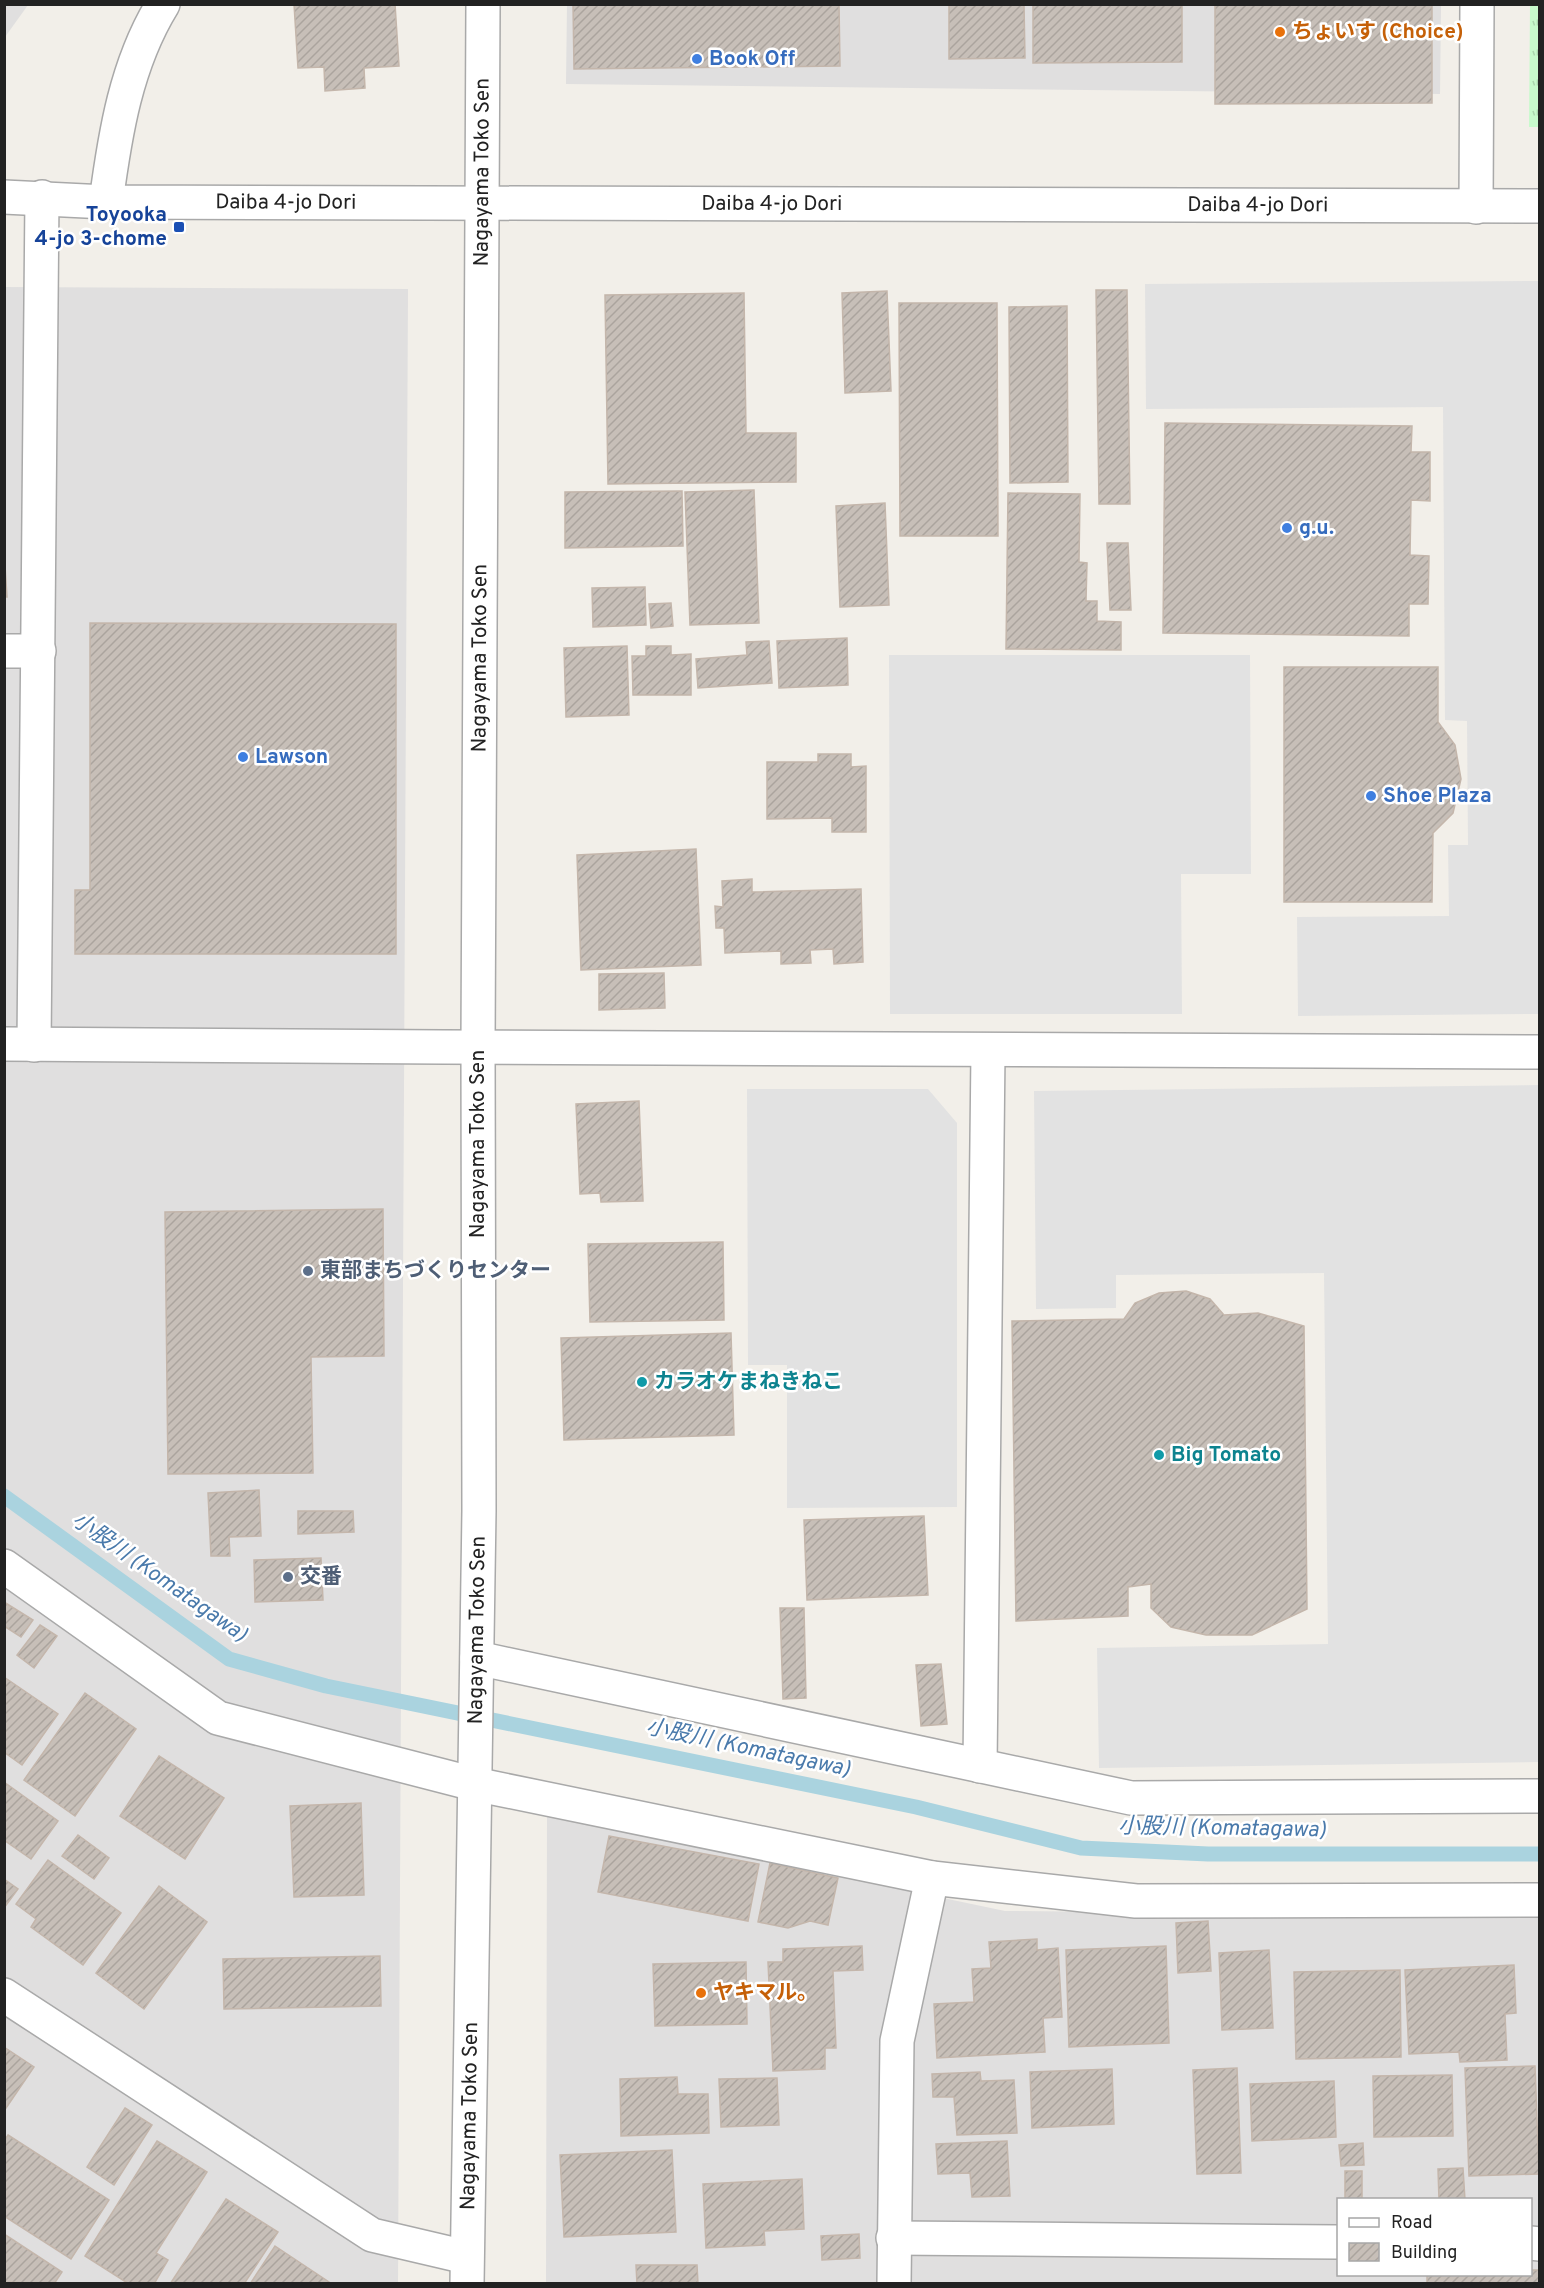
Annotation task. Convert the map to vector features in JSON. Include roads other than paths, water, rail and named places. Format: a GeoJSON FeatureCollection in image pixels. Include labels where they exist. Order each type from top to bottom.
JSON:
{"type":"FeatureCollection","features":[{"type":"Feature","properties":{"kind":"street"},"geometry":{"type":"LineString","coordinates":[[106,202],[117,123],[136,61],[163,4]]}},
{"type":"Feature","properties":{"kind":"street","name":"Nagayama Toko Sen"},"geometry":{"type":"LineString","coordinates":[[466,2270],[479,1511],[478,1046],[483,4]]}},
{"type":"Feature","properties":{"kind":"street"},"geometry":{"type":"LineString","coordinates":[[1476,207],[1477,4]]}},
{"type":"Feature","properties":{"kind":"street","name":"Daiba 4-jo Dori"},"geometry":{"type":"LineString","coordinates":[[4,197],[42,197],[106,202],[1539,206]]}},
{"type":"Feature","properties":{"kind":"street"},"geometry":{"type":"LineString","coordinates":[[42,197],[39,651],[19,1044],[988,1052],[1539,1052]]}},
{"type":"Feature","properties":{"kind":"street"},"geometry":{"type":"LineString","coordinates":[[4,651],[39,651]]}},
{"type":"Feature","properties":{"kind":"street"},"geometry":{"type":"LineString","coordinates":[[980,1766],[988,1052]]}},
{"type":"Feature","properties":{"kind":"street"},"geometry":{"type":"LineString","coordinates":[[4,1566],[218,1718],[474,1773],[932,1878],[1136,1900],[1539,1900]]}},
{"type":"Feature","properties":{"kind":"street"},"geometry":{"type":"LineString","coordinates":[[476,1673],[980,1766],[1131,1798],[1539,1796]]}},
{"type":"Feature","properties":{"kind":"street"},"geometry":{"type":"LineString","coordinates":[[894,2283],[897,2041],[932,1878]]}},
{"type":"Feature","properties":{"kind":"street"},"geometry":{"type":"LineString","coordinates":[[4,1995],[372,2235],[466,2270]]}},
{"type":"Feature","properties":{"kind":"street"},"geometry":{"type":"LineString","coordinates":[[893,2238],[1337,2242]]}},
{"type":"Feature","properties":{"kind":"waterway","name":"小股川 (Komatagawa)"},"geometry":{"type":"LineString","coordinates":[[4,1496],[229,1659],[326,1686],[916,1807],[1081,1848],[1208,1854],[1540,1854]]}},
{"type":"Feature","properties":{"kind":"place","name":"ちょいす (Choice)"},"geometry":{"type":"Point","coordinates":[1280,32]}},
{"type":"Feature","properties":{"kind":"place","name":"Book Off"},"geometry":{"type":"Point","coordinates":[697,59]}},
{"type":"Feature","properties":{"kind":"place","name":"Toyooka 4-jo 3-chome"},"geometry":{"type":"Point","coordinates":[179,227]}},
{"type":"Feature","properties":{"kind":"place","name":"g.u."},"geometry":{"type":"Point","coordinates":[1287,528]}},
{"type":"Feature","properties":{"kind":"place","name":"Lawson"},"geometry":{"type":"Point","coordinates":[243,757]}},
{"type":"Feature","properties":{"kind":"place","name":"Shoe Plaza"},"geometry":{"type":"Point","coordinates":[1371,796]}},
{"type":"Feature","properties":{"kind":"place","name":"東部まちづくりセンター"},"geometry":{"type":"Point","coordinates":[308,1271]}},
{"type":"Feature","properties":{"kind":"place","name":"カラオケまねきねこ"},"geometry":{"type":"Point","coordinates":[642,1382]}},
{"type":"Feature","properties":{"kind":"place","name":"Big Tomato"},"geometry":{"type":"Point","coordinates":[1159,1455]}},
{"type":"Feature","properties":{"kind":"place","name":"交番"},"geometry":{"type":"Point","coordinates":[288,1577]}},
{"type":"Feature","properties":{"kind":"place","name":"ヤキマル。"},"geometry":{"type":"Point","coordinates":[701,1993]}}]}
